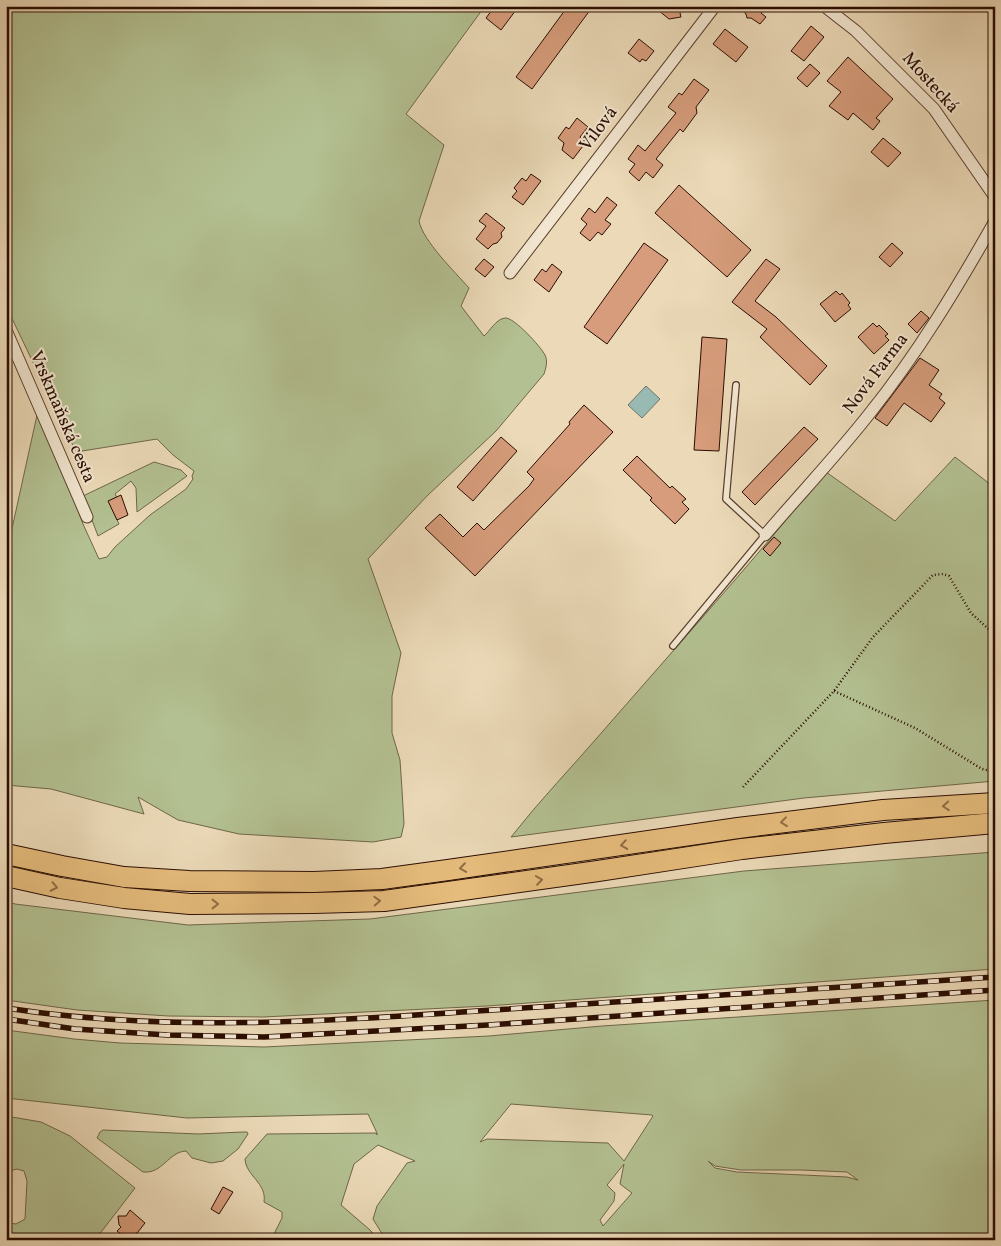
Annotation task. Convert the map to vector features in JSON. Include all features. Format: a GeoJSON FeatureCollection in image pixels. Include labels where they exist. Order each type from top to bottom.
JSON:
{"type":"FeatureCollection","features":[{"type":"Feature","properties":{"kind":"highway"},"geometry":{"type":"LineString","coordinates":[[6,854],[124,877],[189,881],[382,879],[777,823],[883,810],[995,803]]}},
{"type":"Feature","properties":{"kind":"highway"},"geometry":{"type":"LineString","coordinates":[[6,876],[60,888],[124,898],[190,904],[384,901],[742,849],[884,833],[995,824]]}},
{"type":"Feature","properties":{"kind":"street","name":"Vilová"},"geometry":{"type":"LineString","coordinates":[[510,273],[715,6]]}},
{"type":"Feature","properties":{"kind":"street","name":"Mostecká"},"geometry":{"type":"LineString","coordinates":[[828,8],[856,31],[934,109],[995,197]]}},
{"type":"Feature","properties":{"kind":"street","name":"Nová Farma"},"geometry":{"type":"LineString","coordinates":[[765,535],[870,414],[921,343],[995,221]]}},
{"type":"Feature","properties":{"kind":"street","name":"Vrskmaňská cesta"},"geometry":{"type":"LineString","coordinates":[[6,330],[86,517]]}},
{"type":"Feature","properties":{"kind":"lane"},"geometry":{"type":"LineString","coordinates":[[736,385],[726,499],[765,535]]}},
{"type":"Feature","properties":{"kind":"lane","name":"Nová Farma"},"geometry":{"type":"LineString","coordinates":[[673,646],[765,535]]}},
{"type":"Feature","properties":{"kind":"path"},"geometry":{"type":"LineString","coordinates":[[743,787],[834,691],[873,637],[933,576],[943,574],[949,576],[971,613],[995,635]]}},
{"type":"Feature","properties":{"kind":"path"},"geometry":{"type":"LineString","coordinates":[[834,691],[915,728],[982,769],[995,772]]}},
{"type":"Feature","properties":{"kind":"green space"},"geometry":{"type":"Polygon","coordinates":[[[6,6],[485,6],[406,114],[444,145],[419,221],[433,247],[469,288],[461,306],[484,336],[499,321],[505,318],[509,319],[521,327],[538,346],[545,355],[546,364],[544,374],[496,431],[427,496],[368,559],[401,653],[392,696],[392,733],[400,760],[404,824],[401,837],[373,842],[239,834],[178,820],[138,797],[144,814],[51,789],[6,785],[6,556],[39,406],[83,524],[99,559],[107,557],[115,547],[150,515],[186,489],[193,479],[194,471],[173,455],[157,439],[76,452],[6,306],[6,6]]]}},
{"type":"Feature","properties":{"kind":"green space"},"geometry":{"type":"Polygon","coordinates":[[[955,457],[995,488],[995,781],[804,798],[511,837],[744,570],[826,472],[895,521],[955,457]]]}},
{"type":"Feature","properties":{"kind":"green space"},"geometry":{"type":"Polygon","coordinates":[[[154,462],[181,470],[187,476],[137,512],[136,488],[131,481],[115,494],[117,497],[109,501],[119,524],[98,536],[83,496],[154,462]]]}},
{"type":"Feature","properties":{"kind":"green space"},"geometry":{"type":"Polygon","coordinates":[[[995,852],[995,969],[487,1006],[263,1017],[168,1016],[77,1010],[6,1000],[6,901],[15,904],[188,925],[370,919],[744,871],[995,852]]]}},
{"type":"Feature","properties":{"kind":"green space"},"geometry":{"type":"Polygon","coordinates":[[[995,1000],[995,1240],[387,1240],[373,1219],[377,1206],[407,1163],[415,1161],[378,1145],[354,1164],[341,1205],[379,1240],[281,1240],[274,1234],[282,1218],[282,1212],[264,1202],[264,1195],[260,1185],[246,1165],[245,1159],[267,1134],[376,1133],[377,1135],[368,1114],[187,1118],[6,1098],[6,1030],[120,1043],[264,1047],[489,1036],[602,1026],[995,1000]],[[511,1104],[480,1142],[487,1139],[608,1143],[624,1161],[653,1116],[652,1115],[511,1104]],[[708,1161],[715,1168],[737,1172],[847,1177],[858,1180],[847,1172],[741,1170],[715,1166],[708,1161]],[[624,1164],[607,1185],[615,1193],[614,1201],[600,1220],[603,1226],[632,1193],[620,1184],[624,1164]]]}},
{"type":"Feature","properties":{"kind":"green space"},"geometry":{"type":"Polygon","coordinates":[[[6,1116],[41,1122],[70,1136],[135,1188],[95,1240],[6,1240],[6,1220],[16,1224],[25,1219],[27,1181],[24,1171],[17,1169],[6,1172],[6,1116]]]}},
{"type":"Feature","properties":{"kind":"green space"},"geometry":{"type":"Polygon","coordinates":[[[103,1130],[198,1134],[247,1132],[248,1134],[238,1149],[223,1161],[211,1163],[192,1158],[186,1151],[174,1155],[156,1170],[143,1172],[97,1138],[103,1130]]]}},
{"type":"Feature","properties":{"kind":"water"},"geometry":{"type":"Polygon","coordinates":[[[646,386],[660,399],[642,418],[628,405],[646,386]]]}},
{"type":"Feature","properties":{"kind":"building"},"geometry":{"type":"Polygon","coordinates":[[[495,6],[519,6],[501,30],[486,18],[495,6]]]}},
{"type":"Feature","properties":{"kind":"building"},"geometry":{"type":"Polygon","coordinates":[[[568,6],[593,6],[532,89],[516,77],[568,6]]]}},
{"type":"Feature","properties":{"kind":"building"},"geometry":{"type":"Polygon","coordinates":[[[653,6],[685,6],[680,13],[681,17],[669,19],[653,6]]]}},
{"type":"Feature","properties":{"kind":"building"},"geometry":{"type":"Polygon","coordinates":[[[737,6],[767,6],[761,13],[766,17],[760,24],[751,18],[747,18],[746,14],[737,6]]]}},
{"type":"Feature","properties":{"kind":"building"},"geometry":{"type":"Polygon","coordinates":[[[811,26],[824,37],[804,61],[791,51],[811,26]]]}},
{"type":"Feature","properties":{"kind":"building"},"geometry":{"type":"Polygon","coordinates":[[[725,29],[748,47],[736,62],[713,44],[725,29]]]}},
{"type":"Feature","properties":{"kind":"building"},"geometry":{"type":"Polygon","coordinates":[[[639,39],[654,51],[646,61],[642,59],[640,62],[628,53],[639,39]]]}},
{"type":"Feature","properties":{"kind":"building"},"geometry":{"type":"Polygon","coordinates":[[[848,57],[893,99],[876,118],[880,121],[873,130],[853,113],[848,120],[829,106],[841,92],[827,81],[848,57]]]}},
{"type":"Feature","properties":{"kind":"building"},"geometry":{"type":"Polygon","coordinates":[[[810,64],[820,73],[807,87],[797,78],[810,64]]]}},
{"type":"Feature","properties":{"kind":"building"},"geometry":{"type":"Polygon","coordinates":[[[694,79],[709,90],[696,107],[697,113],[683,132],[680,129],[656,159],[663,165],[653,178],[646,172],[639,181],[629,172],[635,164],[628,159],[638,145],[645,151],[676,113],[668,107],[679,93],[682,95],[694,79]]]}},
{"type":"Feature","properties":{"kind":"building"},"geometry":{"type":"Polygon","coordinates":[[[577,118],[588,127],[580,137],[586,142],[573,159],[562,150],[564,143],[558,138],[566,127],[569,129],[577,118]]]}},
{"type":"Feature","properties":{"kind":"building"},"geometry":{"type":"Polygon","coordinates":[[[883,138],[901,153],[888,167],[871,152],[883,138]]]}},
{"type":"Feature","properties":{"kind":"building"},"geometry":{"type":"Polygon","coordinates":[[[531,174],[541,181],[523,205],[512,197],[517,191],[514,188],[522,178],[526,181],[531,174]]]}},
{"type":"Feature","properties":{"kind":"building"},"geometry":{"type":"Polygon","coordinates":[[[679,185],[751,250],[727,277],[655,213],[679,185]]]}},
{"type":"Feature","properties":{"kind":"building"},"geometry":{"type":"Polygon","coordinates":[[[607,197],[617,205],[605,220],[611,224],[602,235],[598,232],[590,241],[580,233],[587,224],[581,219],[589,208],[595,213],[607,197]]]}},
{"type":"Feature","properties":{"kind":"building"},"geometry":{"type":"Polygon","coordinates":[[[486,213],[505,228],[501,233],[502,237],[488,249],[476,239],[486,226],[479,221],[486,213]]]}},
{"type":"Feature","properties":{"kind":"building"},"geometry":{"type":"Polygon","coordinates":[[[644,243],[668,260],[607,344],[584,327],[644,243]]]}},
{"type":"Feature","properties":{"kind":"building"},"geometry":{"type":"Polygon","coordinates":[[[892,243],[903,253],[890,267],[879,257],[892,243]]]}},
{"type":"Feature","properties":{"kind":"building"},"geometry":{"type":"Polygon","coordinates":[[[484,259],[494,267],[485,277],[475,269],[484,259]]]}},
{"type":"Feature","properties":{"kind":"building"},"geometry":{"type":"Polygon","coordinates":[[[766,259],[780,269],[755,301],[776,317],[827,366],[810,385],[760,337],[767,329],[732,302],[766,259]]]}},
{"type":"Feature","properties":{"kind":"building"},"geometry":{"type":"Polygon","coordinates":[[[552,264],[562,272],[549,292],[534,280],[542,269],[546,272],[552,264]]]}},
{"type":"Feature","properties":{"kind":"building"},"geometry":{"type":"Polygon","coordinates":[[[836,291],[840,295],[842,293],[850,303],[848,305],[851,309],[835,322],[820,304],[836,291]]]}},
{"type":"Feature","properties":{"kind":"building"},"geometry":{"type":"Polygon","coordinates":[[[921,311],[929,318],[917,333],[908,324],[921,311]]]}},
{"type":"Feature","properties":{"kind":"building"},"geometry":{"type":"Polygon","coordinates":[[[873,323],[877,327],[879,325],[888,334],[885,336],[889,340],[874,354],[858,337],[873,323]]]}},
{"type":"Feature","properties":{"kind":"building"},"geometry":{"type":"Polygon","coordinates":[[[702,337],[727,339],[719,451],[694,450],[702,337]]]}},
{"type":"Feature","properties":{"kind":"building"},"geometry":{"type":"Polygon","coordinates":[[[920,358],[939,370],[929,385],[942,394],[939,398],[945,403],[931,422],[904,403],[887,426],[875,418],[920,358]]]}},
{"type":"Feature","properties":{"kind":"building"},"geometry":{"type":"Polygon","coordinates":[[[584,405],[613,432],[475,576],[425,528],[440,514],[463,537],[477,523],[484,530],[529,486],[534,479],[527,472],[570,424],[569,422],[584,405]]]}},
{"type":"Feature","properties":{"kind":"building"},"geometry":{"type":"Polygon","coordinates":[[[804,427],[818,439],[755,505],[742,492],[804,427]]]}},
{"type":"Feature","properties":{"kind":"building"},"geometry":{"type":"Polygon","coordinates":[[[501,437],[517,451],[473,501],[457,487],[501,437]]]}},
{"type":"Feature","properties":{"kind":"building"},"geometry":{"type":"Polygon","coordinates":[[[637,456],[670,488],[672,486],[686,499],[682,502],[689,509],[675,524],[623,470],[637,456]]]}},
{"type":"Feature","properties":{"kind":"building"},"geometry":{"type":"Polygon","coordinates":[[[121,495],[128,515],[117,520],[108,501],[121,495]]]}},
{"type":"Feature","properties":{"kind":"building"},"geometry":{"type":"Polygon","coordinates":[[[774,537],[781,543],[770,556],[763,549],[774,537]]]}},
{"type":"Feature","properties":{"kind":"building"},"geometry":{"type":"Polygon","coordinates":[[[223,1187],[233,1192],[219,1214],[211,1209],[223,1187]]]}},
{"type":"Feature","properties":{"kind":"building"},"geometry":{"type":"Polygon","coordinates":[[[130,1210],[145,1223],[134,1237],[132,1236],[127,1240],[117,1231],[121,1227],[118,1216],[126,1216],[130,1210]]]}},
{"type":"Feature","properties":{"kind":"railway"},"geometry":{"type":"LineString","coordinates":[[6,1008],[67,1016],[189,1023],[310,1021],[995,977]]}},
{"type":"Feature","properties":{"kind":"railway"},"geometry":{"type":"LineString","coordinates":[[6,1019],[75,1029],[167,1035],[264,1037],[488,1025],[995,990]]}}]}
